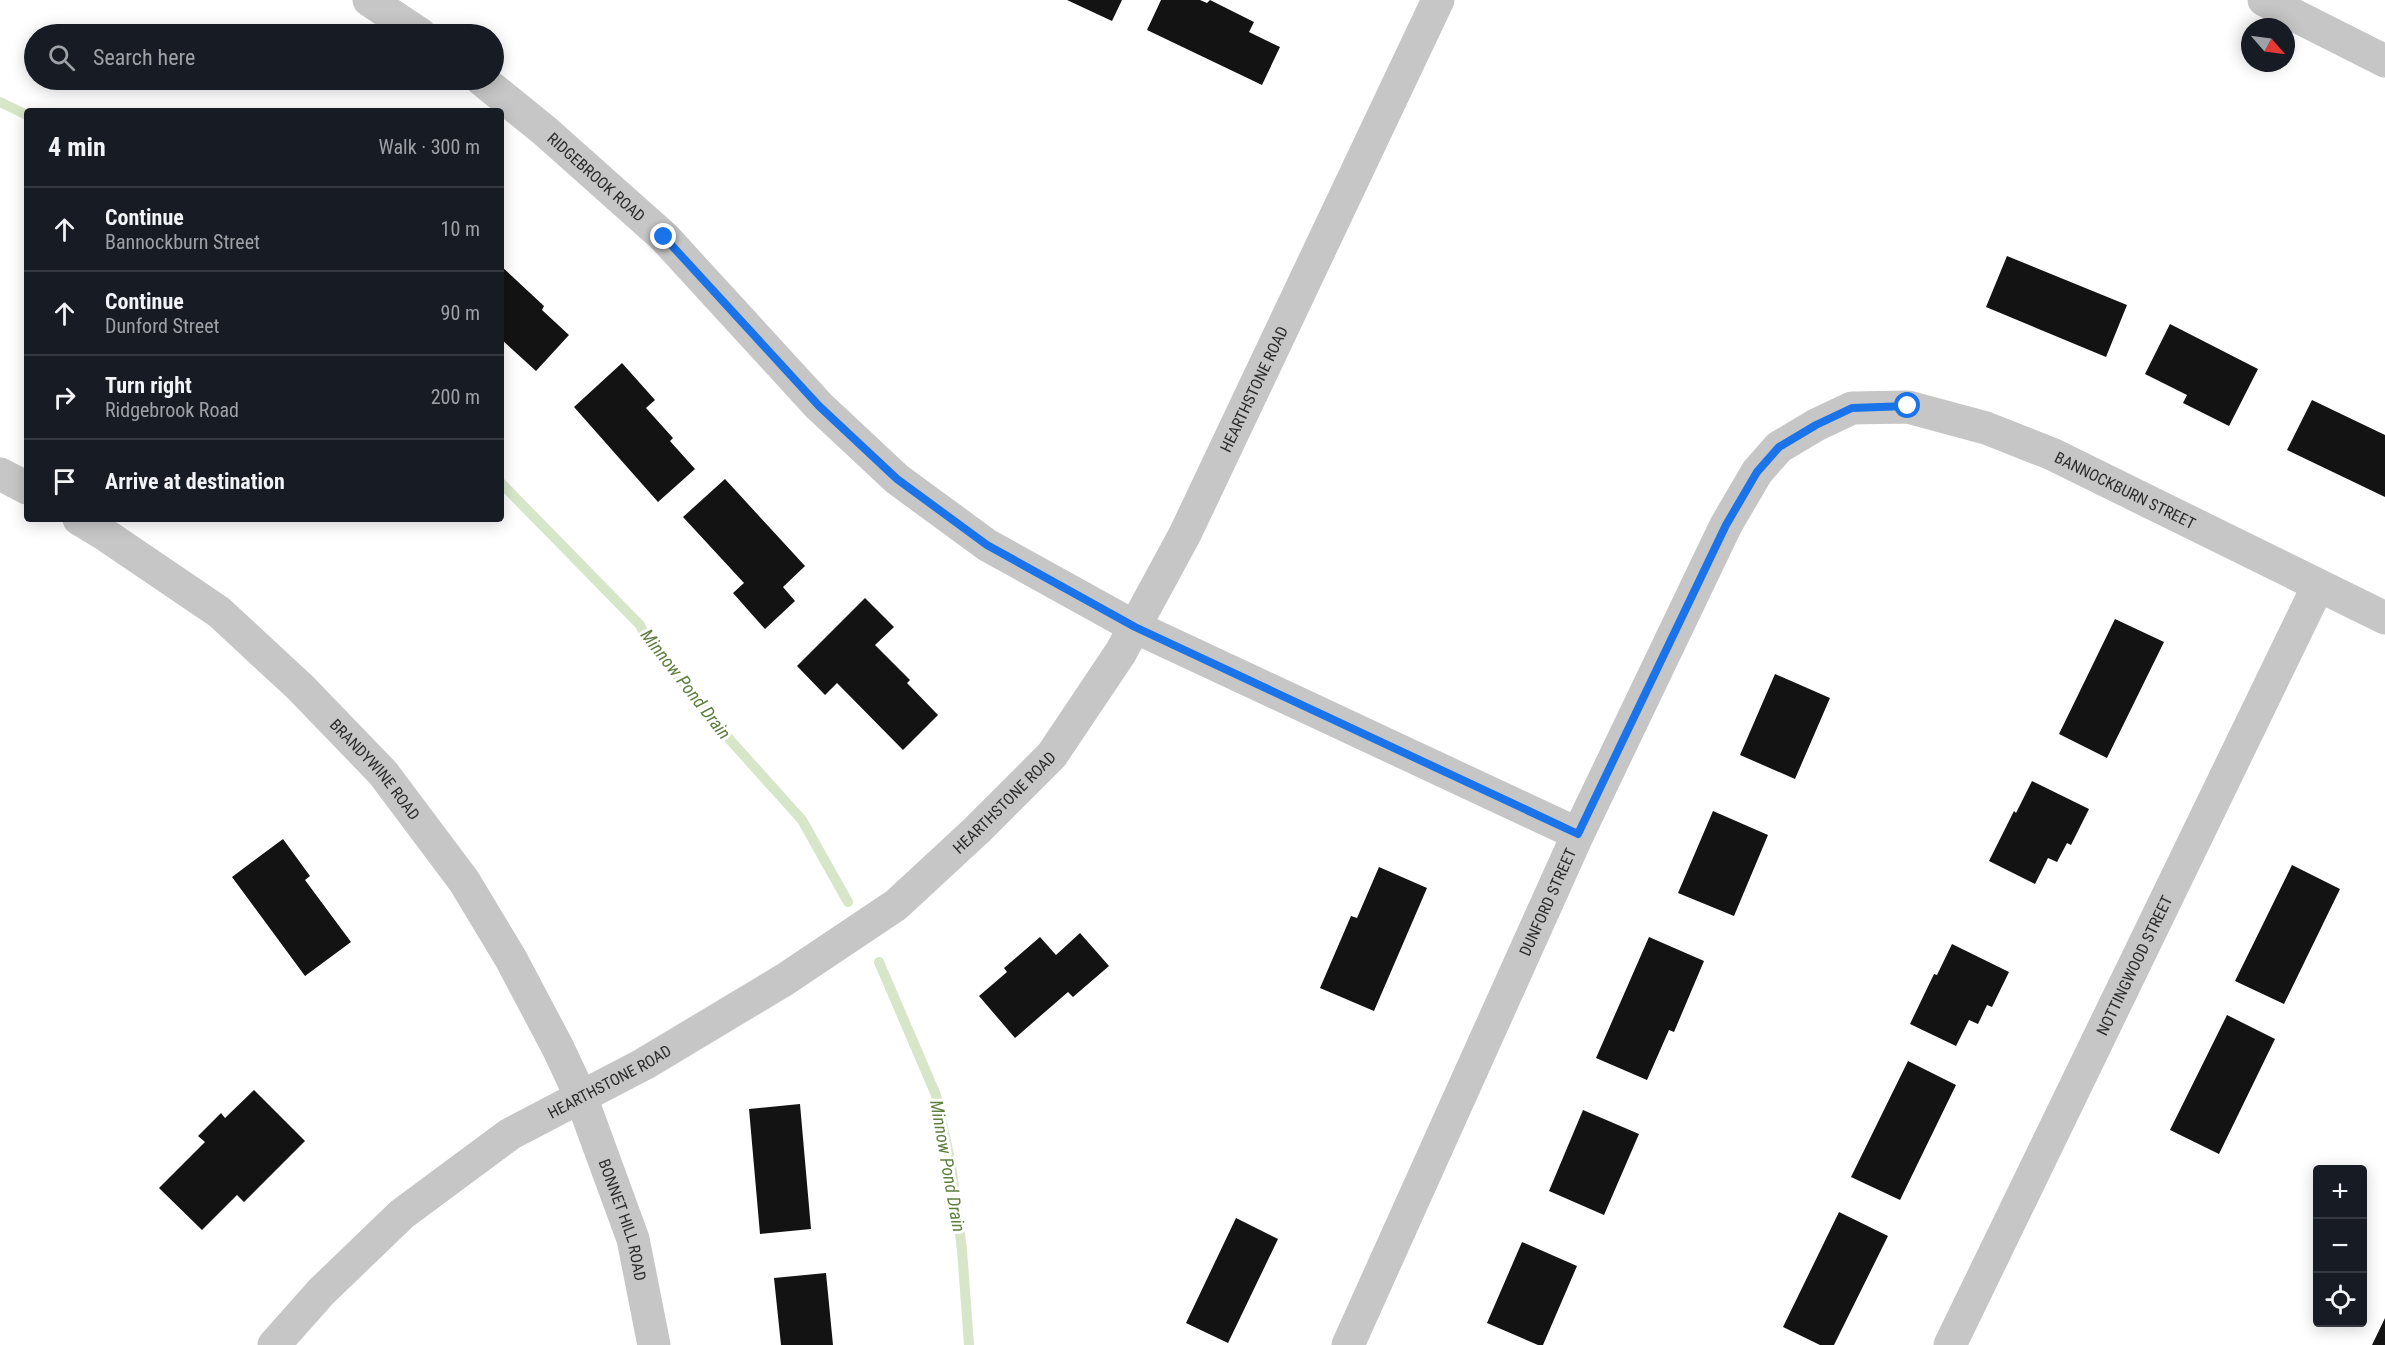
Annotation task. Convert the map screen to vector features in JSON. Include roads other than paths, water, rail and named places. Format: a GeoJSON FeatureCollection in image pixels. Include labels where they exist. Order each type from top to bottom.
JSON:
{"type":"FeatureCollection","features":[{"type":"Feature","properties":{"kind":"street"},"geometry":{"type":"LineString","coordinates":[[369,0],[405,24]]}},
{"type":"Feature","properties":{"kind":"street","name":"HEARTHSTONE ROAD"},"geometry":{"type":"LineString","coordinates":[[274,1345],[321,1292],[402,1214],[510,1134],[644,1064],[784,980],[896,905],[978,830],[1052,755],[1121,652],[1185,534],[1438,0]]}},
{"type":"Feature","properties":{"kind":"street"},"geometry":{"type":"LineString","coordinates":[[2264,0],[2385,61]]}},
{"type":"Feature","properties":{"kind":"street","name":"RIDGEBROOK ROAD"},"geometry":{"type":"LineString","coordinates":[[494,90],[545,131],[664,237],[819,406],[897,479],[987,545],[1135,627],[1578,834]]}},
{"type":"Feature","properties":{"kind":"street","name":"BANNOCKBURN STREET"},"geometry":{"type":"LineString","coordinates":[[1852,408],[1908,406],[1986,428],[2052,454],[2385,618]]}},
{"type":"Feature","properties":{"kind":"street","name":"DUNFORD STREET"},"geometry":{"type":"LineString","coordinates":[[1348,1345],[1578,834],[1726,525],[1757,472],[1779,447],[1816,425],[1852,408]]}},
{"type":"Feature","properties":{"kind":"street"},"geometry":{"type":"LineString","coordinates":[[0,474],[24,486]]}},
{"type":"Feature","properties":{"kind":"street","name":"BRANDYWINE ROAD"},"geometry":{"type":"LineString","coordinates":[[84,522],[219,612],[300,687],[383,773],[464,881],[511,959],[582,1097]]}},
{"type":"Feature","properties":{"kind":"street","name":"NOTTINGWOOD STREET"},"geometry":{"type":"LineString","coordinates":[[1950,1345],[2318,586]]}},
{"type":"Feature","properties":{"kind":"street","name":"BONNET HILL ROAD"},"geometry":{"type":"LineString","coordinates":[[582,1097],[633,1239],[654,1345]]}},
{"type":"Feature","properties":{"kind":"waterway","name":"Minnow Pond Drain"},"geometry":{"type":"LineString","coordinates":[[0,102],[24,114]]}},
{"type":"Feature","properties":{"kind":"waterway","name":"Minnow Pond Drain"},"geometry":{"type":"LineString","coordinates":[[504,486],[640,625],[647,639],[731,741],[802,820],[848,902]]}},
{"type":"Feature","properties":{"kind":"waterway","name":"Minnow Pond Drain"},"geometry":{"type":"LineString","coordinates":[[879,962],[936,1095],[951,1164],[962,1250],[969,1345]]}}]}
